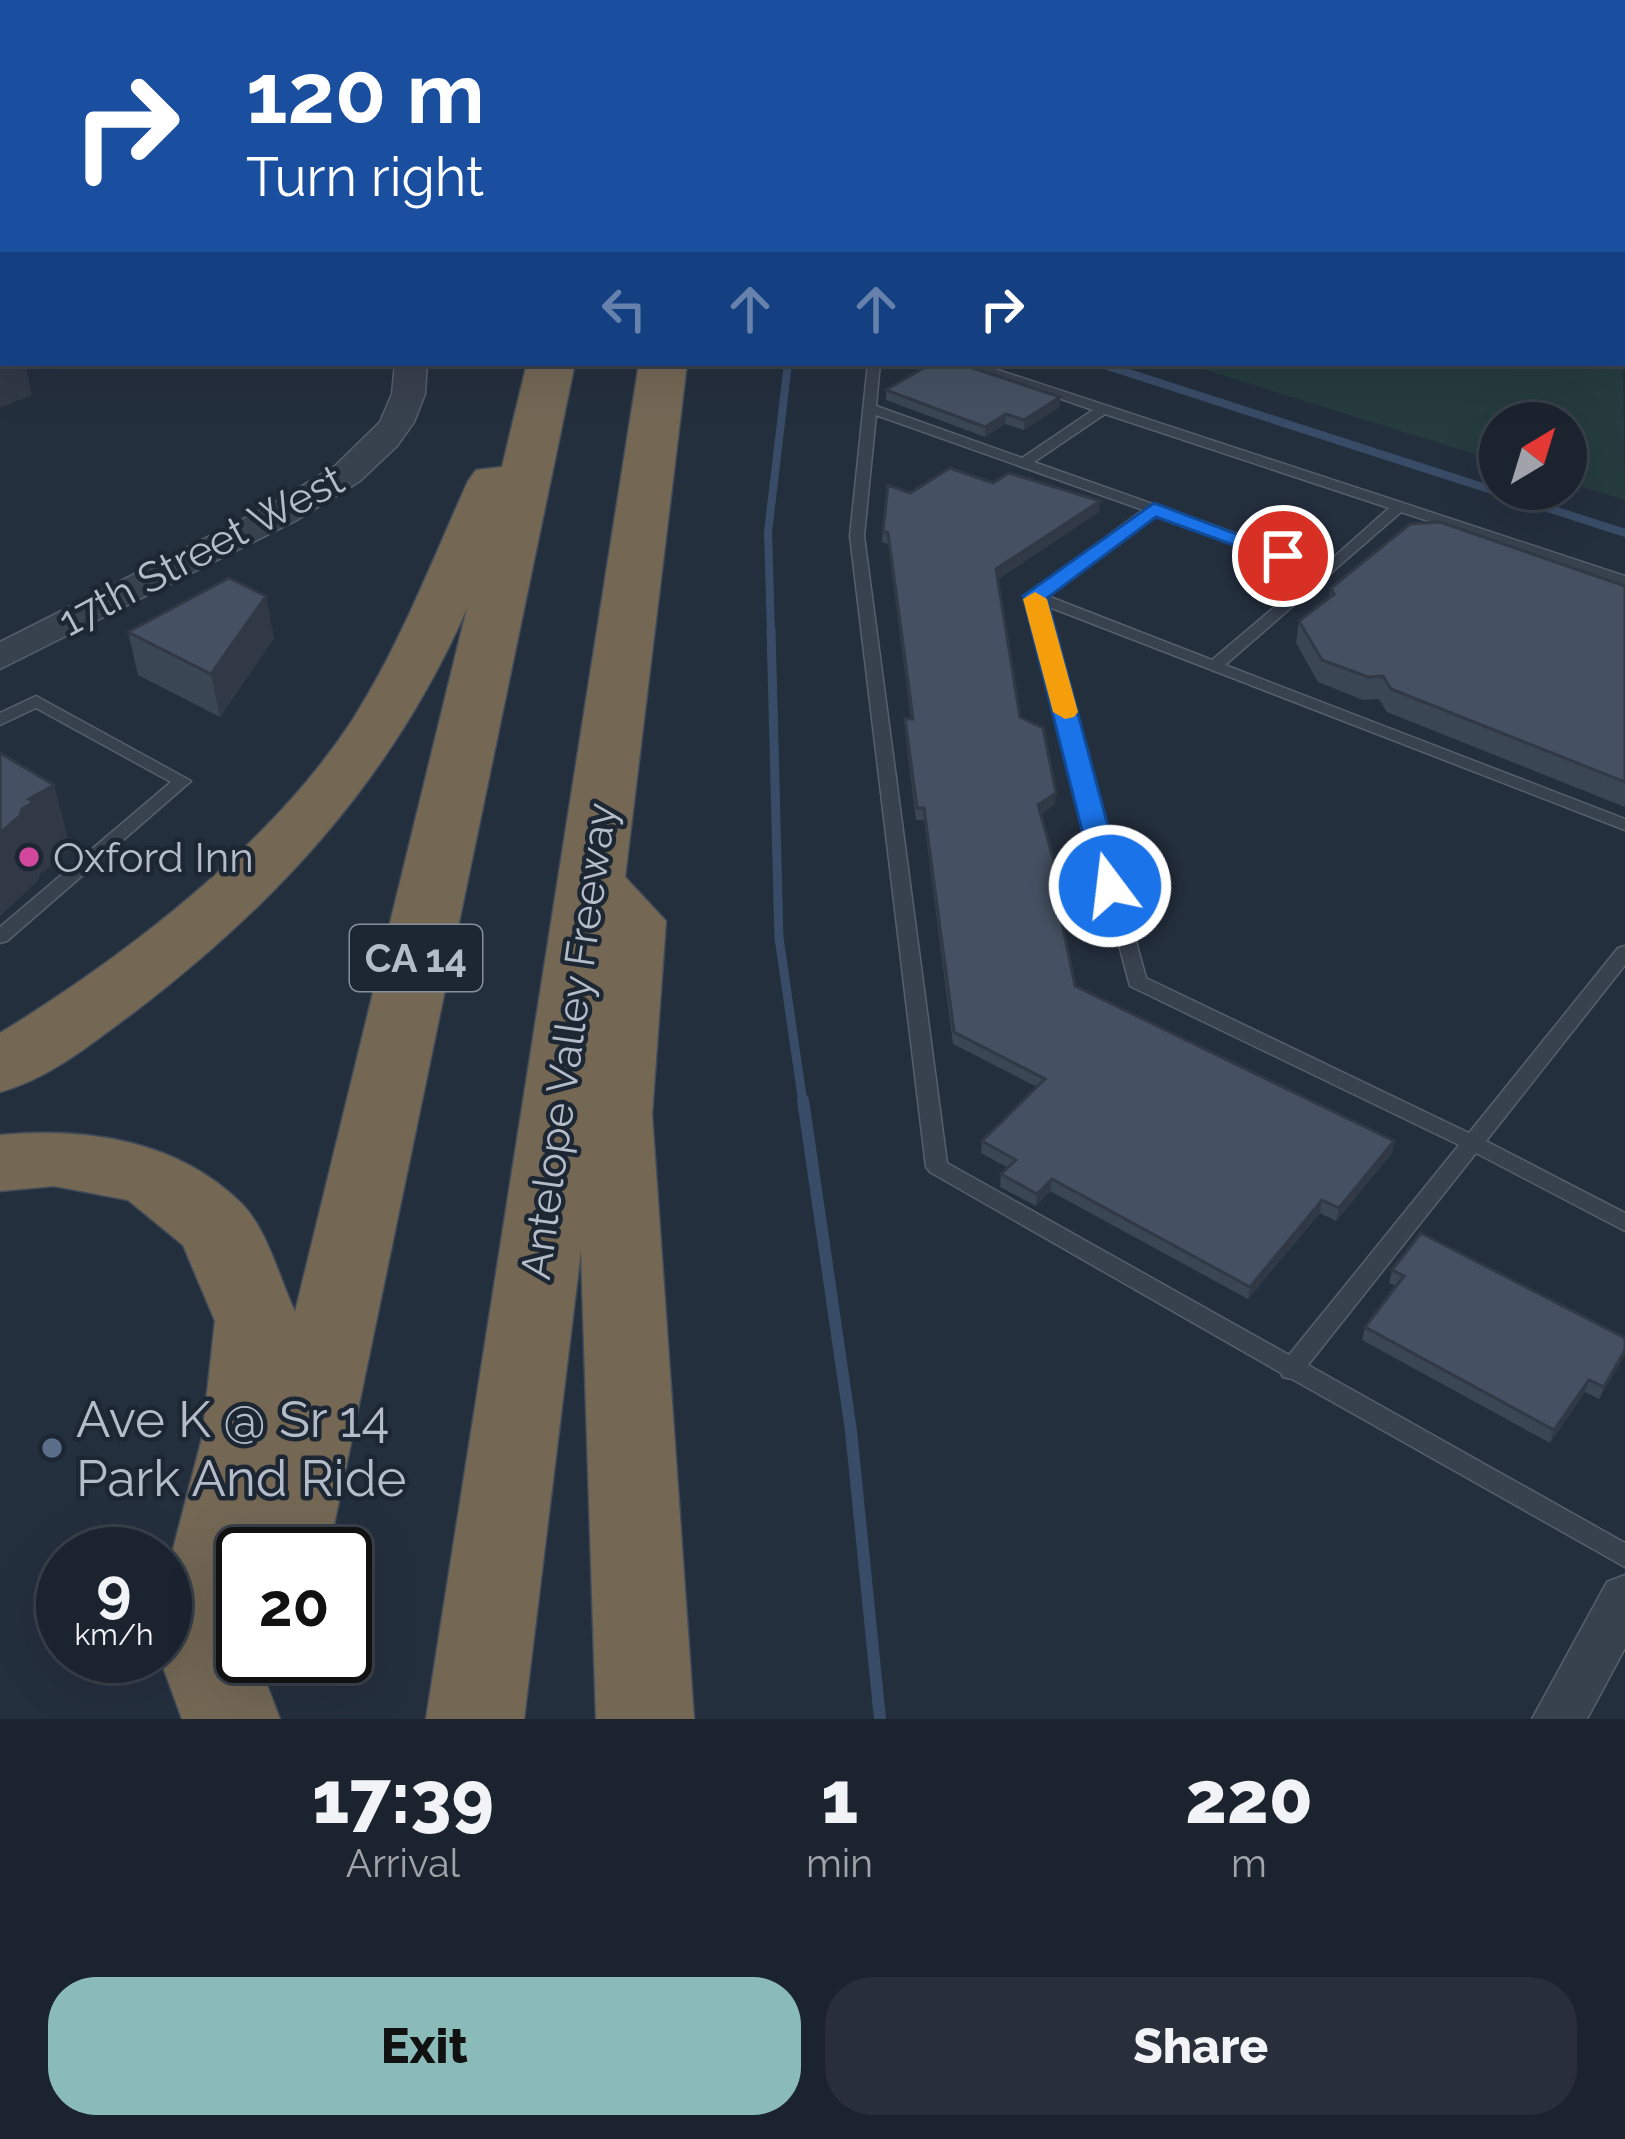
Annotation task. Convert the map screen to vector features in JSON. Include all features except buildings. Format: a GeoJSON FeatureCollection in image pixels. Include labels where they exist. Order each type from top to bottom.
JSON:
{"type":"FeatureCollection","features":[{"type":"Feature","properties":{"kind":"highway"},"geometry":{"type":"LineString","coordinates":[[0,1067],[89,1013],[230,900],[313,810],[381,724],[442,602],[548,366]]}},
{"type":"Feature","properties":{"kind":"highway","name":"CA 14"},"geometry":{"type":"LineString","coordinates":[[288,1527],[548,366]]}},
{"type":"Feature","properties":{"kind":"highway","name":"Antelope Valley Freeway"},"geometry":{"type":"LineString","coordinates":[[475,1719],[663,366]]}},
{"type":"Feature","properties":{"kind":"highway"},"geometry":{"type":"LineString","coordinates":[[589,880],[632,921],[614,1114],[645,1719]]}},
{"type":"Feature","properties":{"kind":"highway"},"geometry":{"type":"LineString","coordinates":[[0,1163],[55,1158],[151,1176],[216,1227],[257,1322],[246,1438],[199,1633],[231,1719]]}},
{"type":"Feature","properties":{"kind":"highway"},"geometry":{"type":"LineString","coordinates":[[244,1719],[253,1683]]}},
{"type":"Feature","properties":{"kind":"street","name":"17th Street West"},"geometry":{"type":"LineString","coordinates":[[0,657],[274,517],[359,464],[388,436],[404,410],[413,380],[411,366]]}},
{"type":"Feature","properties":{"kind":"street"},"geometry":{"type":"LineString","coordinates":[[1559,1719],[1625,1598]]}},
{"type":"Feature","properties":{"kind":"lane"},"geometry":{"type":"LineString","coordinates":[[874,366],[857,536],[937,1167],[1625,1556]]}},
{"type":"Feature","properties":{"kind":"lane"},"geometry":{"type":"LineString","coordinates":[[973,366],[1625,581]]}},
{"type":"Feature","properties":{"kind":"lane"},"geometry":{"type":"LineString","coordinates":[[869,408],[1327,571]]}},
{"type":"Feature","properties":{"kind":"lane"},"geometry":{"type":"LineString","coordinates":[[1023,463],[1102,410]]}},
{"type":"Feature","properties":{"kind":"lane"},"geometry":{"type":"LineString","coordinates":[[1214,666],[1398,506]]}},
{"type":"Feature","properties":{"kind":"lane"},"geometry":{"type":"LineString","coordinates":[[1034,596],[1154,509]]}},
{"type":"Feature","properties":{"kind":"lane"},"geometry":{"type":"LineString","coordinates":[[1034,596],[1625,825]]}},
{"type":"Feature","properties":{"kind":"lane"},"geometry":{"type":"LineString","coordinates":[[1034,596],[1137,982],[1475,1144],[1625,1223]]}},
{"type":"Feature","properties":{"kind":"lane"},"geometry":{"type":"LineString","coordinates":[[0,720],[36,701],[182,781],[0,937]]}},
{"type":"Feature","properties":{"kind":"lane"},"geometry":{"type":"LineString","coordinates":[[1291,1370],[1454,1160],[1475,1144],[1625,952]]}},
{"type":"Feature","properties":{"kind":"green space"},"geometry":{"type":"Polygon","coordinates":[[[1193,366],[1623,366],[1625,500],[1587,488],[1587,402],[1479,402],[1479,455],[1193,366]]]}},
{"type":"Feature","properties":{"kind":"waterway"},"geometry":{"type":"LineString","coordinates":[[771,632],[768,532],[788,366]]}},
{"type":"Feature","properties":{"kind":"waterway"},"geometry":{"type":"LineString","coordinates":[[1107,366],[1625,533]]}},
{"type":"Feature","properties":{"kind":"waterway"},"geometry":{"type":"LineString","coordinates":[[771,629],[779,938],[803,1103]]}},
{"type":"Feature","properties":{"kind":"waterway"},"geometry":{"type":"LineString","coordinates":[[803,1100],[851,1431],[880,1719]]}},
{"type":"Feature","properties":{"kind":"slow traffic"},"geometry":{"type":"LineString","coordinates":[[1035,599],[1065,712]]}},
{"type":"Feature","properties":{"kind":"place","name":"Oxford Inn"},"geometry":{"type":"Point","coordinates":[29,857]}},
{"type":"Feature","properties":{"kind":"place","name":"Ave K @ Sr 14 Park And Ride"},"geometry":{"type":"Point","coordinates":[52,1448]}},
{"type":"Feature","properties":{"kind":"route"},"geometry":{"type":"LineString","coordinates":[[1110,886],[1034,596],[1154,509],[1283,556]]}}]}
